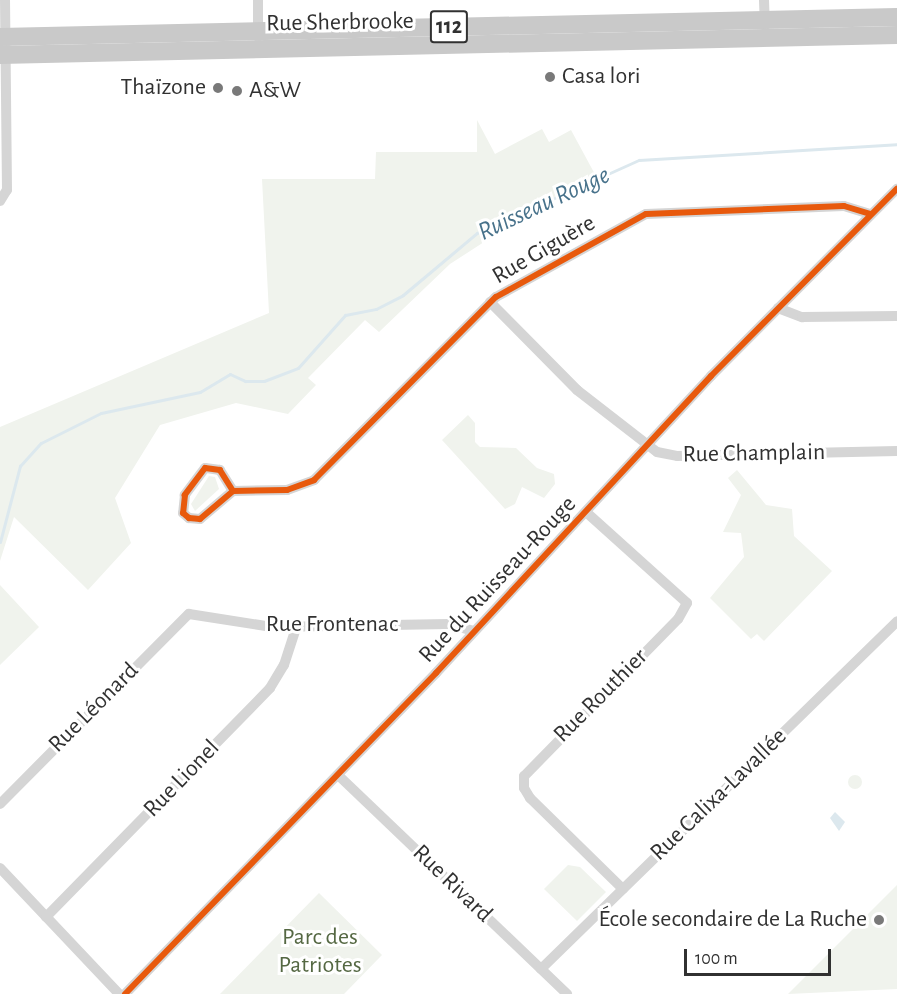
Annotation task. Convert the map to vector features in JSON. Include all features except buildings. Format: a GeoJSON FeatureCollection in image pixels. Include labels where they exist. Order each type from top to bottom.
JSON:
{"type":"FeatureCollection","features":[{"type":"Feature","properties":{"kind":"main road","name":"Rue Sherbrooke"},"geometry":{"type":"LineString","coordinates":[[765,29],[897,17]]}},
{"type":"Feature","properties":{"kind":"main road","name":"Rue Sherbrooke"},"geometry":{"type":"LineString","coordinates":[[3,46],[765,29],[897,35]]}},
{"type":"Feature","properties":{"kind":"street"},"geometry":{"type":"LineString","coordinates":[[0,201],[7,190],[3,46],[5,0]]}},
{"type":"Feature","properties":{"kind":"street"},"geometry":{"type":"LineString","coordinates":[[258,0],[258,40]]}},
{"type":"Feature","properties":{"kind":"street"},"geometry":{"type":"LineString","coordinates":[[764,0],[765,29]]}},
{"type":"Feature","properties":{"kind":"street","name":"Rue du Ruisseau-Rouge"},"geometry":{"type":"LineString","coordinates":[[125,994],[338,775],[778,308],[897,189]]}},
{"type":"Feature","properties":{"kind":"street","name":"Rue Giguère"},"geometry":{"type":"LineString","coordinates":[[233,491],[287,490],[314,480],[490,302],[520,281],[655,212],[844,207],[871,214]]}},
{"type":"Feature","properties":{"kind":"street","name":"Rue Champlain"},"geometry":{"type":"LineString","coordinates":[[490,302],[570,384],[647,446],[677,456],[897,451]]}},
{"type":"Feature","properties":{"kind":"street"},"geometry":{"type":"LineString","coordinates":[[778,308],[802,317],[897,316]]}},
{"type":"Feature","properties":{"kind":"street"},"geometry":{"type":"LineString","coordinates":[[205,468],[220,470],[233,491],[202,518],[193,520],[183,513],[185,495],[205,468]]}},
{"type":"Feature","properties":{"kind":"street","name":"Rue Routhier"},"geometry":{"type":"LineString","coordinates":[[586,512],[687,603],[678,619],[524,776],[524,788],[530,798],[622,889]]}},
{"type":"Feature","properties":{"kind":"street","name":"Rue Frontenac"},"geometry":{"type":"LineString","coordinates":[[189,614],[296,628],[449,624],[474,631]]}},
{"type":"Feature","properties":{"kind":"street","name":"Rue Léonard"},"geometry":{"type":"LineString","coordinates":[[0,804],[189,614]]}},
{"type":"Feature","properties":{"kind":"street","name":"Rue Calixa-Lavallée"},"geometry":{"type":"LineString","coordinates":[[541,969],[897,621]]}},
{"type":"Feature","properties":{"kind":"street","name":"Rue Lionel"},"geometry":{"type":"LineString","coordinates":[[46,917],[270,688],[284,665],[296,628]]}},
{"type":"Feature","properties":{"kind":"street","name":"Rue Rivard"},"geometry":{"type":"LineString","coordinates":[[338,775],[567,994]]}},
{"type":"Feature","properties":{"kind":"street"},"geometry":{"type":"LineString","coordinates":[[0,868],[119,994]]}},
{"type":"Feature","properties":{"kind":"green space"},"geometry":{"type":"Polygon","coordinates":[[[477,120],[495,154],[542,129],[549,142],[571,130],[597,178],[493,225],[498,233],[450,264],[379,332],[365,320],[308,378],[316,385],[288,414],[236,403],[160,425],[115,498],[131,543],[88,590],[14,517],[0,561],[0,427],[269,313],[262,179],[375,179],[376,152],[477,152],[477,120]]]}},
{"type":"Feature","properties":{"kind":"green space"},"geometry":{"type":"Polygon","coordinates":[[[468,415],[475,423],[475,442],[480,447],[516,448],[537,468],[554,474],[555,484],[544,498],[522,487],[515,504],[505,509],[442,440],[468,415]]]}},
{"type":"Feature","properties":{"kind":"green space"},"geometry":{"type":"Polygon","coordinates":[[[737,470],[766,505],[792,509],[794,536],[832,571],[764,641],[757,634],[751,639],[710,598],[744,557],[741,533],[723,532],[741,495],[728,478],[737,470]]]}},
{"type":"Feature","properties":{"kind":"green space"},"geometry":{"type":"Polygon","coordinates":[[[209,476],[215,477],[219,489],[195,511],[191,504],[209,476]]]}},
{"type":"Feature","properties":{"kind":"green space"},"geometry":{"type":"Polygon","coordinates":[[[0,585],[39,627],[0,665],[0,585]]]}},
{"type":"Feature","properties":{"kind":"green space"},"geometry":{"type":"Polygon","coordinates":[[[852,775],[858,775],[862,782],[858,789],[852,789],[848,785],[848,779],[852,775]]]}},
{"type":"Feature","properties":{"kind":"green space"},"geometry":{"type":"Polygon","coordinates":[[[568,865],[580,867],[606,892],[577,921],[544,889],[568,865]]]}},
{"type":"Feature","properties":{"kind":"green space","name":"École secondaire de La Ruche"},"geometry":{"type":"Polygon","coordinates":[[[897,885],[897,989],[788,994],[897,885]]]}},
{"type":"Feature","properties":{"kind":"green space","name":"Parc des Patriotes"},"geometry":{"type":"Polygon","coordinates":[[[319,893],[382,955],[344,994],[220,994],[319,893]]]}},
{"type":"Feature","properties":{"kind":"shaded area"},"geometry":{"type":"Polygon","coordinates":[[[835,812],[845,822],[839,831],[830,818],[835,812]]]}},
{"type":"Feature","properties":{"kind":"waterway","name":"Ruisseau Rouge"},"geometry":{"type":"LineString","coordinates":[[0,542],[20,466],[41,443],[101,413],[200,392],[230,374],[245,381],[264,381],[298,368],[345,315],[376,309],[403,295],[477,233],[639,160],[897,144]]}},
{"type":"Feature","properties":{"kind":"cycle path"},"geometry":{"type":"LineString","coordinates":[[125,994],[436,673],[711,376],[897,189]]}},
{"type":"Feature","properties":{"kind":"cycle path"},"geometry":{"type":"LineString","coordinates":[[233,491],[220,470],[205,468],[185,495],[183,513],[189,518],[200,519],[233,491],[287,490],[314,480],[496,297],[646,214],[844,206],[871,214]]}},
{"type":"Feature","properties":{"kind":"place","name":"Casa lori"},"geometry":{"type":"Point","coordinates":[550,77]}},
{"type":"Feature","properties":{"kind":"place","name":"Thaïzone"},"geometry":{"type":"Point","coordinates":[218,88]}},
{"type":"Feature","properties":{"kind":"place","name":"A&W"},"geometry":{"type":"Point","coordinates":[237,91]}},
{"type":"Feature","properties":{"kind":"place","name":"École secondaire de La Ruche"},"geometry":{"type":"Point","coordinates":[879,920]}}]}
